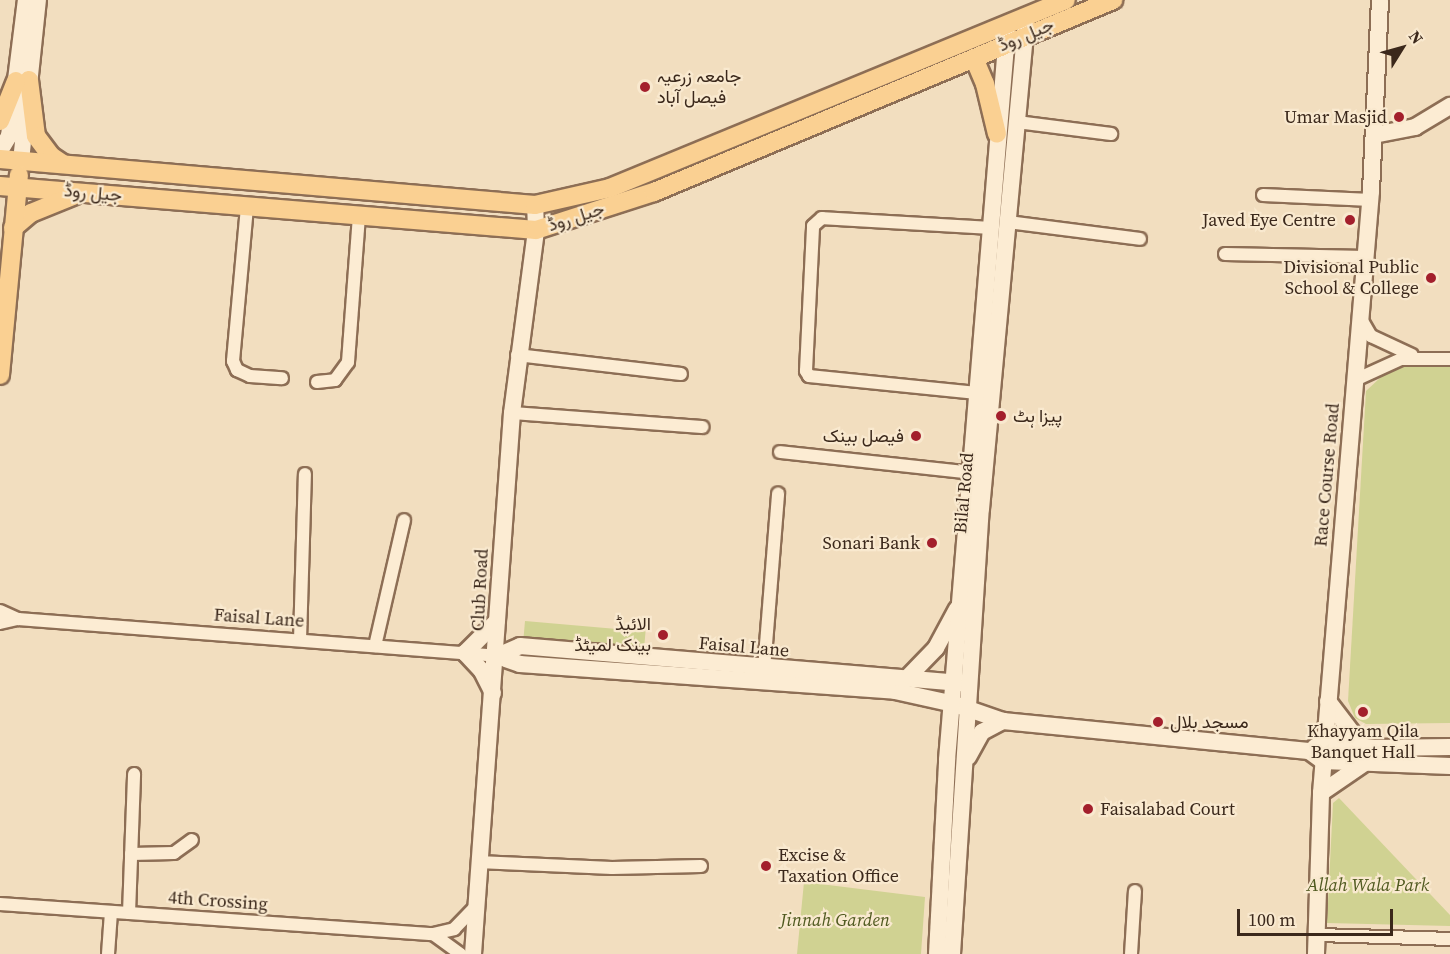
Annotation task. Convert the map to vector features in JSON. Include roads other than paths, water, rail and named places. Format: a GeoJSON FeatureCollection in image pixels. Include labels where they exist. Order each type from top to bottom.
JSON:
{"type":"FeatureCollection","features":[{"type":"Feature","properties":{"kind":"main road"},"geometry":{"type":"LineString","coordinates":[[0,375],[13,228],[8,186],[21,161],[26,0]]}},
{"type":"Feature","properties":{"kind":"main road"},"geometry":{"type":"LineString","coordinates":[[0,151],[4,128],[22,80],[38,0]]}},
{"type":"Feature","properties":{"kind":"main road","name":"جیل روڈ"},"geometry":{"type":"LineString","coordinates":[[0,159],[535,205],[610,188],[1066,0]]}},
{"type":"Feature","properties":{"kind":"main road","name":"جیل روڈ"},"geometry":{"type":"LineString","coordinates":[[8,186],[536,230],[654,192],[1113,0]]}},
{"type":"Feature","properties":{"kind":"main road","name":"Race Course Road"},"geometry":{"type":"LineString","coordinates":[[1316,954],[1324,742],[1371,200],[1380,0]]}},
{"type":"Feature","properties":{"kind":"main road","name":"Bilal Road"},"geometry":{"type":"LineString","coordinates":[[961,707],[972,685],[981,509],[1027,17]]}},
{"type":"Feature","properties":{"kind":"main road","name":"Bilal Road"},"geometry":{"type":"LineString","coordinates":[[937,954],[961,707],[955,682],[997,134],[1005,44],[1009,24]]}},
{"type":"Feature","properties":{"kind":"main road"},"geometry":{"type":"LineString","coordinates":[[974,58],[985,84],[997,134]]}},
{"type":"Feature","properties":{"kind":"main road"},"geometry":{"type":"LineString","coordinates":[[22,80],[36,136],[51,156],[63,164]]}},
{"type":"Feature","properties":{"kind":"main road"},"geometry":{"type":"LineString","coordinates":[[1374,135],[1415,127],[1450,106]]}},
{"type":"Feature","properties":{"kind":"main road"},"geometry":{"type":"LineString","coordinates":[[13,228],[50,204],[86,193]]}},
{"type":"Feature","properties":{"kind":"main road","name":"Club Road"},"geometry":{"type":"LineString","coordinates":[[473,954],[478,862],[497,656],[512,413],[517,355],[536,230],[535,205]]}},
{"type":"Feature","properties":{"kind":"main road"},"geometry":{"type":"LineString","coordinates":[[909,676],[936,648],[961,600]]}},
{"type":"Feature","properties":{"kind":"main road"},"geometry":{"type":"LineString","coordinates":[[493,693],[482,671],[465,653],[498,621]]}},
{"type":"Feature","properties":{"kind":"main road","name":"Faisal Lane"},"geometry":{"type":"LineString","coordinates":[[497,656],[520,646],[764,669],[909,676],[972,685]]}},
{"type":"Feature","properties":{"kind":"main road","name":"Faisal Lane"},"geometry":{"type":"LineString","coordinates":[[497,656],[520,664],[895,691],[933,699],[1003,721],[1309,751]]}},
{"type":"Feature","properties":{"kind":"main road"},"geometry":{"type":"LineString","coordinates":[[933,699],[956,763]]}},
{"type":"Feature","properties":{"kind":"main road"},"geometry":{"type":"LineString","coordinates":[[1328,701],[1363,747]]}},
{"type":"Feature","properties":{"kind":"main road"},"geometry":{"type":"LineString","coordinates":[[956,763],[982,732],[1003,721]]}},
{"type":"Feature","properties":{"kind":"main road"},"geometry":{"type":"LineString","coordinates":[[1450,747],[1363,747],[1324,742],[1309,751],[1323,761],[1450,766]]}},
{"type":"Feature","properties":{"kind":"main road","name":"Bilal Road"},"geometry":{"type":"LineString","coordinates":[[952,954],[956,763]]}},
{"type":"Feature","properties":{"kind":"main road"},"geometry":{"type":"LineString","coordinates":[[1321,793],[1363,764]]}},
{"type":"Feature","properties":{"kind":"street"},"geometry":{"type":"LineString","coordinates":[[1017,122],[1111,134]]}},
{"type":"Feature","properties":{"kind":"street"},"geometry":{"type":"LineString","coordinates":[[1263,195],[1371,200]]}},
{"type":"Feature","properties":{"kind":"street"},"geometry":{"type":"LineString","coordinates":[[247,207],[233,362],[237,370],[250,376],[282,378]]}},
{"type":"Feature","properties":{"kind":"street"},"geometry":{"type":"LineString","coordinates":[[317,382],[335,380],[348,363],[359,216]]}},
{"type":"Feature","properties":{"kind":"street"},"geometry":{"type":"LineString","coordinates":[[977,393],[809,376],[806,371],[813,226],[822,218],[990,228]]}},
{"type":"Feature","properties":{"kind":"street"},"geometry":{"type":"LineString","coordinates":[[1008,222],[1140,238]]}},
{"type":"Feature","properties":{"kind":"street"},"geometry":{"type":"LineString","coordinates":[[1224,254],[1366,257]]}},
{"type":"Feature","properties":{"kind":"street"},"geometry":{"type":"LineString","coordinates":[[1361,318],[1371,336],[1385,345],[1421,358]]}},
{"type":"Feature","properties":{"kind":"street"},"geometry":{"type":"LineString","coordinates":[[517,355],[681,374]]}},
{"type":"Feature","properties":{"kind":"street"},"geometry":{"type":"LineString","coordinates":[[1355,380],[1386,364],[1421,358],[1450,359]]}},
{"type":"Feature","properties":{"kind":"street"},"geometry":{"type":"LineString","coordinates":[[512,413],[702,428]]}},
{"type":"Feature","properties":{"kind":"street"},"geometry":{"type":"LineString","coordinates":[[780,452],[972,473]]}},
{"type":"Feature","properties":{"kind":"street"},"geometry":{"type":"LineString","coordinates":[[300,640],[305,474]]}},
{"type":"Feature","properties":{"kind":"street"},"geometry":{"type":"LineString","coordinates":[[764,669],[778,494]]}},
{"type":"Feature","properties":{"kind":"street"},"geometry":{"type":"LineString","coordinates":[[375,646],[404,520]]}},
{"type":"Feature","properties":{"kind":"street","name":"Faisal Lane"},"geometry":{"type":"LineString","coordinates":[[0,610],[18,619]]}},
{"type":"Feature","properties":{"kind":"street","name":"Faisal Lane"},"geometry":{"type":"LineString","coordinates":[[0,623],[18,619],[497,656]]}},
{"type":"Feature","properties":{"kind":"street"},"geometry":{"type":"LineString","coordinates":[[129,913],[134,774]]}},
{"type":"Feature","properties":{"kind":"street"},"geometry":{"type":"LineString","coordinates":[[131,854],[174,853],[192,840]]}},
{"type":"Feature","properties":{"kind":"street"},"geometry":{"type":"LineString","coordinates":[[478,862],[612,868],[701,866]]}},
{"type":"Feature","properties":{"kind":"street"},"geometry":{"type":"LineString","coordinates":[[1131,954],[1135,891]]}},
{"type":"Feature","properties":{"kind":"street","name":"4th Crossing"},"geometry":{"type":"LineString","coordinates":[[0,904],[433,934]]}},
{"type":"Feature","properties":{"kind":"street"},"geometry":{"type":"LineString","coordinates":[[433,934],[463,923],[476,906]]}},
{"type":"Feature","properties":{"kind":"street"},"geometry":{"type":"LineString","coordinates":[[108,954],[111,912]]}},
{"type":"Feature","properties":{"kind":"street"},"geometry":{"type":"LineString","coordinates":[[433,934],[461,954]]}},
{"type":"Feature","properties":{"kind":"street"},"geometry":{"type":"LineString","coordinates":[[1318,935],[1450,939]]}},
{"type":"Feature","properties":{"kind":"place","name":"جامعہ زرعیہ فیصل آباد"},"geometry":{"type":"Point","coordinates":[645,87]}},
{"type":"Feature","properties":{"kind":"place","name":"Umar Masjid"},"geometry":{"type":"Point","coordinates":[1399,117]}},
{"type":"Feature","properties":{"kind":"place","name":"Javed Eye Centre"},"geometry":{"type":"Point","coordinates":[1350,220]}},
{"type":"Feature","properties":{"kind":"place","name":"Divisional Public School & College"},"geometry":{"type":"Point","coordinates":[1431,278]}},
{"type":"Feature","properties":{"kind":"place","name":"پیزا ہٹ"},"geometry":{"type":"Point","coordinates":[1001,416]}},
{"type":"Feature","properties":{"kind":"place","name":"فیصل بینک"},"geometry":{"type":"Point","coordinates":[916,436]}},
{"type":"Feature","properties":{"kind":"place","name":"Sonari Bank"},"geometry":{"type":"Point","coordinates":[932,543]}},
{"type":"Feature","properties":{"kind":"place","name":"الائیڈ بینک لمیٹڈ"},"geometry":{"type":"Point","coordinates":[663,635]}},
{"type":"Feature","properties":{"kind":"place","name":"Khayyam Qila Banquet Hall"},"geometry":{"type":"Point","coordinates":[1363,712]}},
{"type":"Feature","properties":{"kind":"place","name":"مسجد بلال"},"geometry":{"type":"Point","coordinates":[1158,722]}},
{"type":"Feature","properties":{"kind":"place","name":"Faisalabad Court"},"geometry":{"type":"Point","coordinates":[1088,809]}},
{"type":"Feature","properties":{"kind":"place","name":"Excise & Taxation Office"},"geometry":{"type":"Point","coordinates":[766,866]}},
{"type":"Feature","properties":{"kind":"park label","name":"Allah Wala Park"},"geometry":{"type":"Point","coordinates":[1368,885]}},
{"type":"Feature","properties":{"kind":"park label","name":"Jinnah Garden"},"geometry":{"type":"Point","coordinates":[835,920]}}]}
